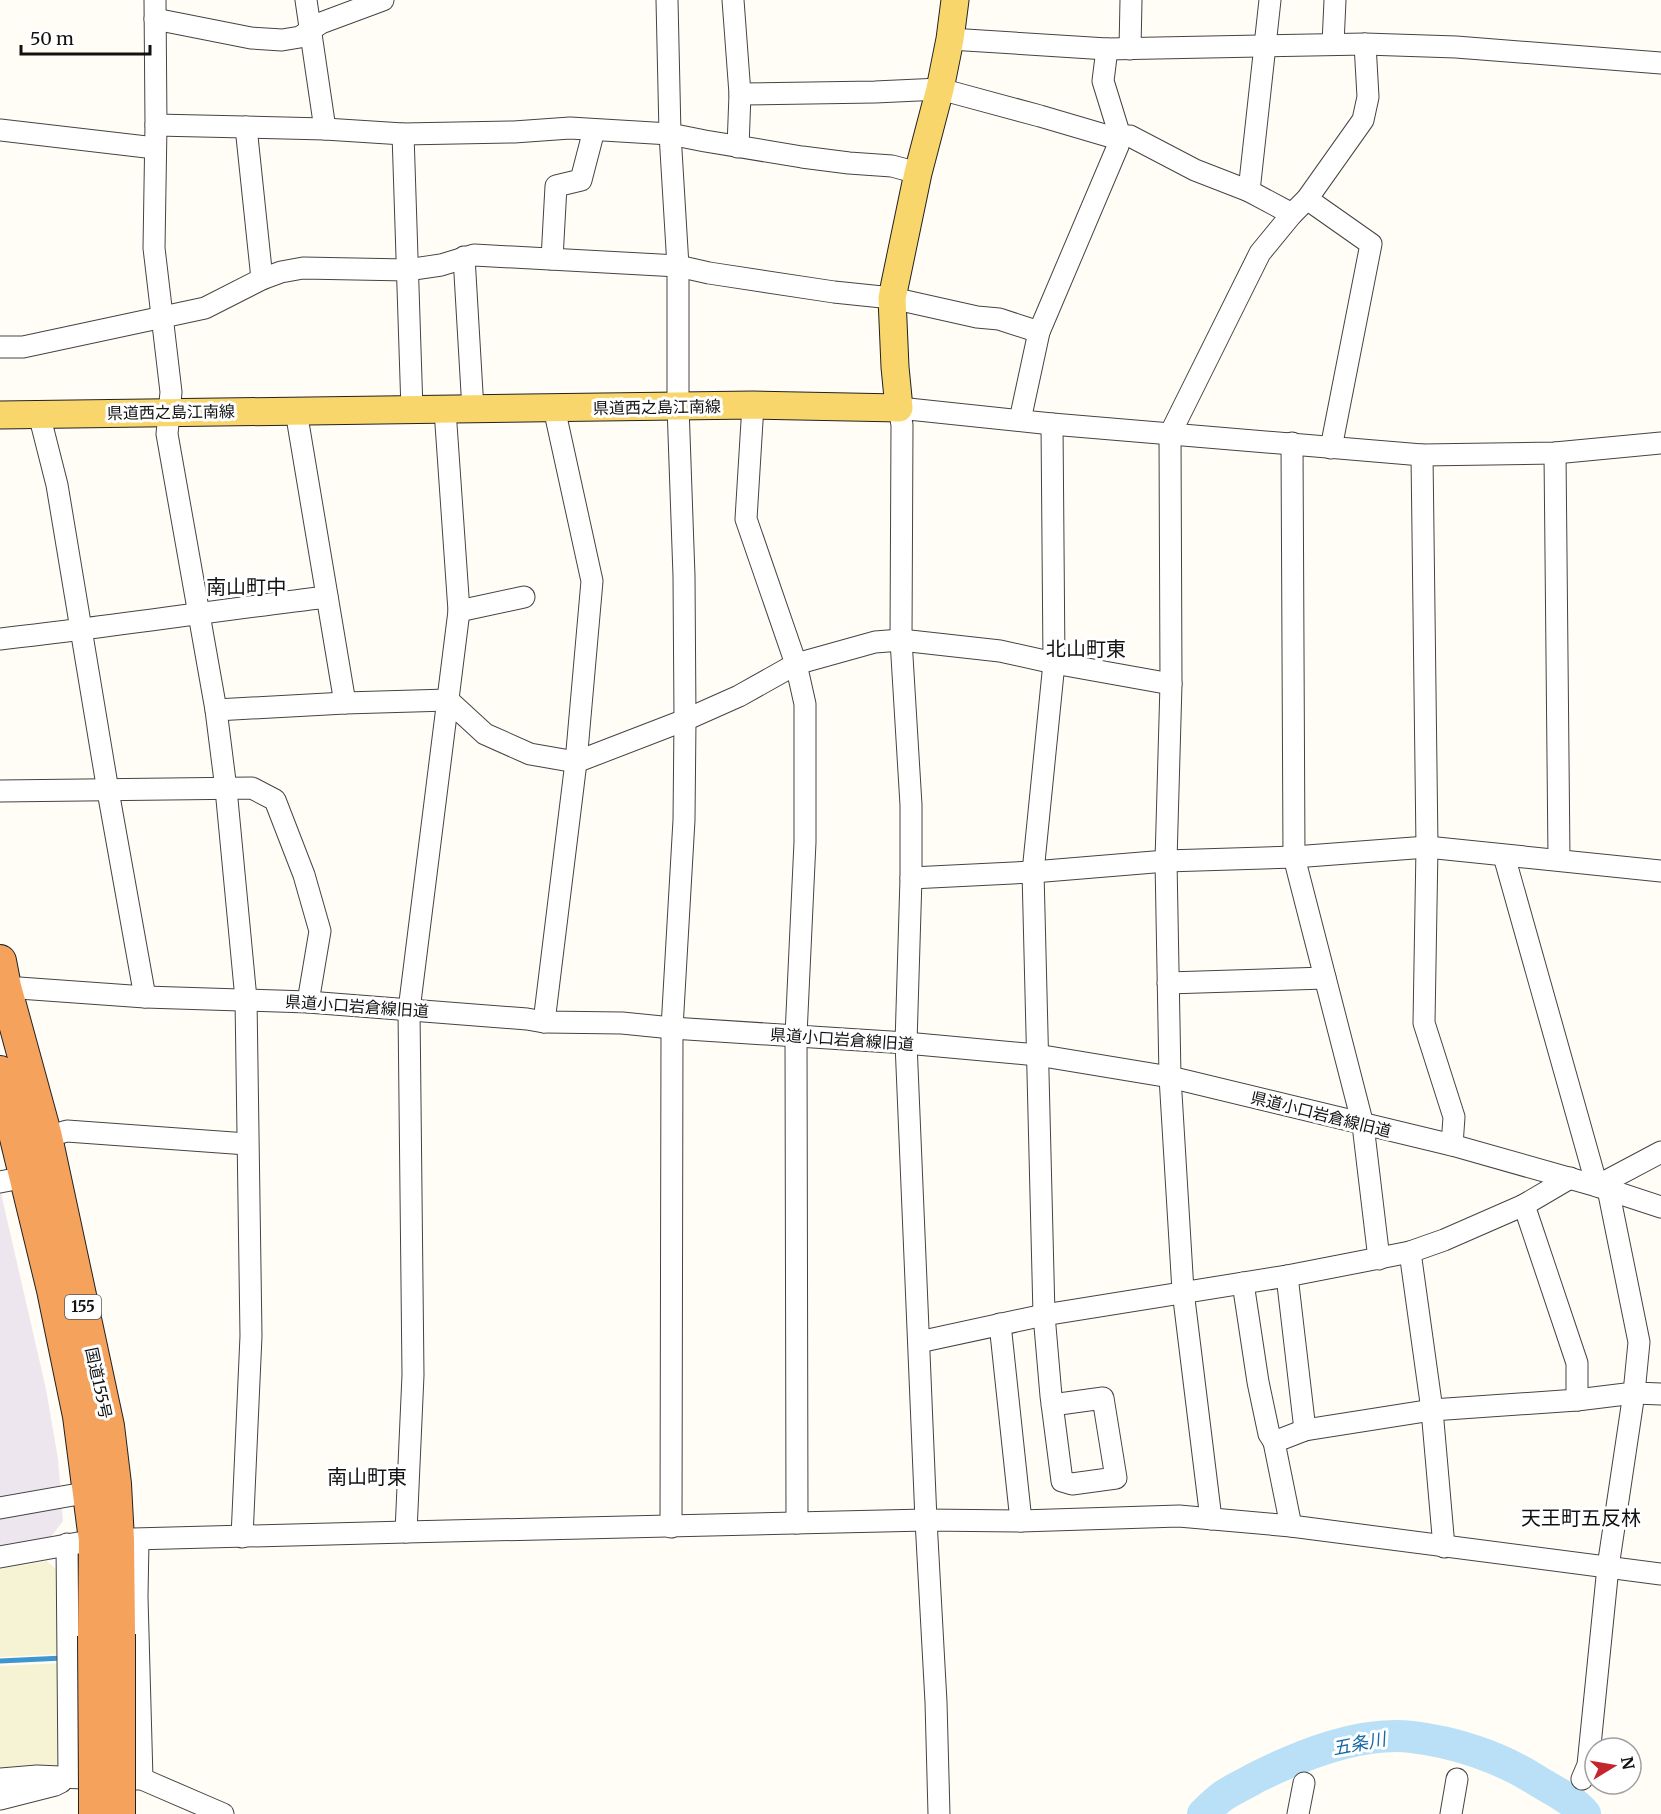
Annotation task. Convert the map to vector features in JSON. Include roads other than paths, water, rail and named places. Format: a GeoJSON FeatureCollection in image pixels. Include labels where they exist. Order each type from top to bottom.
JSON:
{"type":"FeatureCollection","features":[{"type":"Feature","properties":{"kind":"highway","name":"国道155号"},"geometry":{"type":"LineString","coordinates":[[2,978],[46,1137],[108,1426],[115,1484],[105,1541],[107,1798]]}},
{"type":"Feature","properties":{"kind":"highway","name":"国道155号"},"geometry":{"type":"LineString","coordinates":[[1,1077],[13,1180],[53,1290],[79,1416],[90,1492],[105,1541]]}},
{"type":"Feature","properties":{"kind":"main road"},"geometry":{"type":"LineString","coordinates":[[899,408],[892,298],[918,173],[940,89],[950,39],[954,0]]}},
{"type":"Feature","properties":{"kind":"main road","name":"県道西之島江南線"},"geometry":{"type":"LineString","coordinates":[[0,415],[753,405],[899,408]]}},
{"type":"Feature","properties":{"kind":"street"},"geometry":{"type":"LineString","coordinates":[[306,0],[325,129]]}},
{"type":"Feature","properties":{"kind":"street"},"geometry":{"type":"LineString","coordinates":[[242,1537],[251,1336],[246,999],[216,710],[167,434],[171,392],[154,248],[155,9],[251,38],[282,40],[300,37],[321,23],[384,0]]}},
{"type":"Feature","properties":{"kind":"street"},"geometry":{"type":"LineString","coordinates":[[667,0],[670,134],[678,266],[678,406],[684,576],[685,720],[684,820],[672,1028],[671,1527]]}},
{"type":"Feature","properties":{"kind":"street"},"geometry":{"type":"LineString","coordinates":[[733,0],[740,94],[738,147]]}},
{"type":"Feature","properties":{"kind":"street"},"geometry":{"type":"LineString","coordinates":[[1130,49],[1131,0]]}},
{"type":"Feature","properties":{"kind":"street"},"geometry":{"type":"LineString","coordinates":[[1249,191],[1270,0]]}},
{"type":"Feature","properties":{"kind":"street"},"geometry":{"type":"LineString","coordinates":[[1333,44],[1335,0]]}},
{"type":"Feature","properties":{"kind":"street"},"geometry":{"type":"LineString","coordinates":[[950,39],[1107,49],[1333,44],[1456,47],[1661,63]]}},
{"type":"Feature","properties":{"kind":"street"},"geometry":{"type":"LineString","coordinates":[[1211,1519],[1184,1291],[1170,1077],[1166,861],[1171,684],[1170,434],[1260,253],[1300,206],[1363,120],[1368,97],[1365,44]]}},
{"type":"Feature","properties":{"kind":"street"},"geometry":{"type":"LineString","coordinates":[[1020,420],[1039,332],[1118,146],[1120,136],[1103,81],[1107,49]]}},
{"type":"Feature","properties":{"kind":"street"},"geometry":{"type":"LineString","coordinates":[[740,94],[940,89],[1108,136],[1131,136],[1195,170],[1249,191],[1300,206],[1371,244],[1331,448]]}},
{"type":"Feature","properties":{"kind":"street"},"geometry":{"type":"LineString","coordinates":[[156,125],[325,129],[403,134],[594,129],[670,134],[802,158],[892,166],[918,173]]}},
{"type":"Feature","properties":{"kind":"street"},"geometry":{"type":"LineString","coordinates":[[246,127],[262,279]]}},
{"type":"Feature","properties":{"kind":"street"},"geometry":{"type":"LineString","coordinates":[[552,260],[556,186],[581,180],[594,129]]}},
{"type":"Feature","properties":{"kind":"street"},"geometry":{"type":"LineString","coordinates":[[0,130],[155,147]]}},
{"type":"Feature","properties":{"kind":"street"},"geometry":{"type":"LineString","coordinates":[[403,134],[412,410]]}},
{"type":"Feature","properties":{"kind":"street"},"geometry":{"type":"LineString","coordinates":[[0,347],[23,347],[205,308],[262,279],[281,272],[303,268],[407,270],[441,265],[474,255],[678,266],[709,273],[834,292],[892,298],[977,317],[999,319],[1039,332]]}},
{"type":"Feature","properties":{"kind":"street"},"geometry":{"type":"LineString","coordinates":[[464,257],[472,410]]}},
{"type":"Feature","properties":{"kind":"street"},"geometry":{"type":"LineString","coordinates":[[753,405],[746,519],[796,664],[804,704],[805,831],[796,1035],[796,1523]]}},
{"type":"Feature","properties":{"kind":"street"},"geometry":{"type":"LineString","coordinates":[[544,1022],[576,762],[592,581],[554,408]]}},
{"type":"Feature","properties":{"kind":"street"},"geometry":{"type":"LineString","coordinates":[[939,1814],[906,1043],[911,805],[901,640],[902,425],[899,408],[1052,424],[1422,454],[1555,453],[1661,443]]}},
{"type":"Feature","properties":{"kind":"street"},"geometry":{"type":"LineString","coordinates":[[406,1532],[413,1375],[409,1010],[459,611],[445,410]]}},
{"type":"Feature","properties":{"kind":"street"},"geometry":{"type":"LineString","coordinates":[[296,411],[345,703]]}},
{"type":"Feature","properties":{"kind":"street"},"geometry":{"type":"LineString","coordinates":[[39,414],[57,485],[145,997]]}},
{"type":"Feature","properties":{"kind":"street"},"geometry":{"type":"LineString","coordinates":[[1052,424],[1054,663],[1033,872],[1044,1315],[1052,1405],[1062,1481],[1072,1484],[1116,1478],[1103,1398],[1052,1405]]}},
{"type":"Feature","properties":{"kind":"street"},"geometry":{"type":"LineString","coordinates":[[1292,443],[1294,857],[1363,1125],[1379,1259]]}},
{"type":"Feature","properties":{"kind":"street"},"geometry":{"type":"LineString","coordinates":[[1555,453],[1559,860]]}},
{"type":"Feature","properties":{"kind":"street"},"geometry":{"type":"LineString","coordinates":[[1422,454],[1427,847],[1424,1023],[1454,1117],[1452,1145]]}},
{"type":"Feature","properties":{"kind":"street"},"geometry":{"type":"LineString","coordinates":[[0,639],[327,597]]}},
{"type":"Feature","properties":{"kind":"street"},"geometry":{"type":"LineString","coordinates":[[459,611],[524,597]]}},
{"type":"Feature","properties":{"kind":"street"},"geometry":{"type":"LineString","coordinates":[[216,710],[448,700],[485,735],[530,754],[576,762],[685,720],[739,696],[796,664],[875,642],[901,640],[1000,651],[1171,684]]}},
{"type":"Feature","properties":{"kind":"street"},"geometry":{"type":"LineString","coordinates":[[0,791],[252,788],[276,800],[304,875],[320,931],[308,1002]]}},
{"type":"Feature","properties":{"kind":"street"},"geometry":{"type":"LineString","coordinates":[[911,878],[1033,872],[1166,861],[1294,857],[1427,847],[1661,871]]}},
{"type":"Feature","properties":{"kind":"street"},"geometry":{"type":"LineString","coordinates":[[1504,856],[1602,1187],[1639,1342],[1634,1393],[1608,1568],[1588,1764],[1582,1779]]}},
{"type":"Feature","properties":{"kind":"street","name":"県道小口岩倉線旧道"},"geometry":{"type":"LineString","coordinates":[[2,978],[145,997],[308,1002],[544,1022],[622,1023],[906,1043],[1037,1055],[1170,1077],[1452,1145],[1602,1187],[1661,1207]]}},
{"type":"Feature","properties":{"kind":"street"},"geometry":{"type":"LineString","coordinates":[[1168,983],[1325,978]]}},
{"type":"Feature","properties":{"kind":"street"},"geometry":{"type":"LineString","coordinates":[[46,1137],[67,1131],[247,1144]]}},
{"type":"Feature","properties":{"kind":"street"},"geometry":{"type":"LineString","coordinates":[[1602,1187],[1661,1152]]}},
{"type":"Feature","properties":{"kind":"street"},"geometry":{"type":"LineString","coordinates":[[919,1341],[1044,1315],[1287,1276],[1410,1252],[1444,1240],[1524,1205],[1570,1178]]}},
{"type":"Feature","properties":{"kind":"street"},"geometry":{"type":"LineString","coordinates":[[1524,1205],[1578,1363],[1577,1400]]}},
{"type":"Feature","properties":{"kind":"street"},"geometry":{"type":"LineString","coordinates":[[1410,1252],[1432,1410],[1444,1547]]}},
{"type":"Feature","properties":{"kind":"street"},"geometry":{"type":"LineString","coordinates":[[1287,1276],[1305,1430]]}},
{"type":"Feature","properties":{"kind":"street"},"geometry":{"type":"LineString","coordinates":[[1243,1283],[1258,1382],[1269,1434],[1274,1442],[1291,1526]]}},
{"type":"Feature","properties":{"kind":"street"},"geometry":{"type":"LineString","coordinates":[[1000,1324],[1021,1521]]}},
{"type":"Feature","properties":{"kind":"street"},"geometry":{"type":"LineString","coordinates":[[1274,1442],[1305,1430],[1432,1410],[1577,1400],[1634,1393],[1661,1394]]}},
{"type":"Feature","properties":{"kind":"street"},"geometry":{"type":"LineString","coordinates":[[0,1508],[90,1492]]}},
{"type":"Feature","properties":{"kind":"street"},"geometry":{"type":"LineString","coordinates":[[0,1557],[105,1541],[406,1532],[1179,1516],[1291,1526],[1661,1574]]}},
{"type":"Feature","properties":{"kind":"street"},"geometry":{"type":"LineString","coordinates":[[105,1541],[137,1597],[107,1798]]}},
{"type":"Feature","properties":{"kind":"street"},"geometry":{"type":"LineString","coordinates":[[105,1541],[107,1798]]}},
{"type":"Feature","properties":{"kind":"street"},"geometry":{"type":"LineString","coordinates":[[0,1779],[37,1776],[107,1798]]}},
{"type":"Feature","properties":{"kind":"street"},"geometry":{"type":"LineString","coordinates":[[1451,1814],[1457,1779]]}},
{"type":"Feature","properties":{"kind":"street"},"geometry":{"type":"LineString","coordinates":[[1298,1814],[1304,1783]]}},
{"type":"Feature","properties":{"kind":"street"},"geometry":{"type":"LineString","coordinates":[[0,1799],[55,1785],[107,1798],[223,1814]]}},
{"type":"Feature","properties":{"kind":"waterway"},"geometry":{"type":"LineString","coordinates":[[0,1661],[63,1658]]}},
{"type":"Feature","properties":{"kind":"waterway","name":"五条川"},"geometry":{"type":"LineString","coordinates":[[1203,1814],[1231,1791],[1311,1753],[1352,1741],[1392,1736],[1444,1743],[1477,1752],[1507,1764],[1575,1804],[1585,1814]]}},
{"type":"Feature","properties":{"kind":"waterway","name":"五条川"},"geometry":{"type":"LineString","coordinates":[[1583,1811],[1593,1814]]}},
{"type":"Feature","properties":{"kind":"district","name":"南山町中"},"geometry":{"type":"Point","coordinates":[246,587]}},
{"type":"Feature","properties":{"kind":"district","name":"北山町東"},"geometry":{"type":"Point","coordinates":[1086,649]}},
{"type":"Feature","properties":{"kind":"district","name":"南山町東"},"geometry":{"type":"Point","coordinates":[367,1477]}},
{"type":"Feature","properties":{"kind":"district","name":"天王町五反林"},"geometry":{"type":"Point","coordinates":[1581,1518]}}]}
